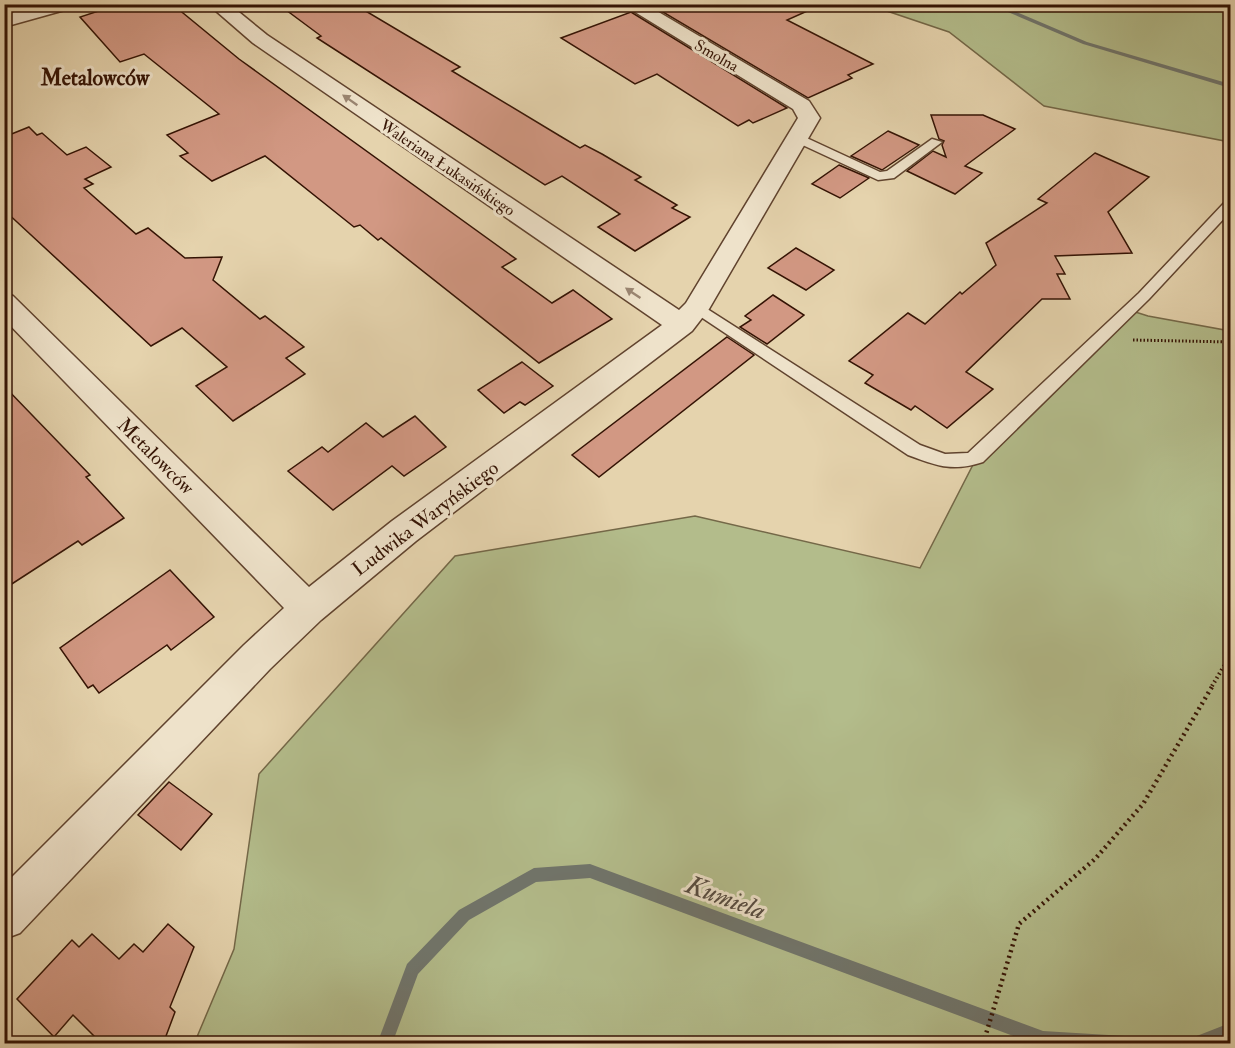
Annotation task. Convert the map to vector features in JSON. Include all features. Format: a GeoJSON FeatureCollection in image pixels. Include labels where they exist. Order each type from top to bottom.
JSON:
{"type":"FeatureCollection","features":[{"type":"Feature","properties":{"kind":"street"},"geometry":{"type":"LineString","coordinates":[[4,21],[66,4]]}},
{"type":"Feature","properties":{"kind":"street","name":"Waleriana Łukasińskiego"},"geometry":{"type":"LineString","coordinates":[[217,4],[260,39],[652,306],[689,317]]}},
{"type":"Feature","properties":{"kind":"street","name":"Smolna"},"geometry":{"type":"LineString","coordinates":[[631,4],[802,105]]}},
{"type":"Feature","properties":{"kind":"street","name":"Ludwika Waryńskiego"},"geometry":{"type":"LineString","coordinates":[[4,917],[257,657],[308,609],[404,531],[689,317],[809,118],[802,105]]}},
{"type":"Feature","properties":{"kind":"street","name":"Metalowców"},"geometry":{"type":"LineString","coordinates":[[4,302],[308,609]]}},
{"type":"Feature","properties":{"kind":"lane"},"geometry":{"type":"LineString","coordinates":[[798,138],[878,176],[890,175],[936,142]]}},
{"type":"Feature","properties":{"kind":"lane"},"geometry":{"type":"LineString","coordinates":[[689,317],[900,441],[952,463],[977,457],[1097,343],[1230,205]]}},
{"type":"Feature","properties":{"kind":"path"},"geometry":{"type":"LineString","coordinates":[[1097,343],[1143,339],[1230,342]]}},
{"type":"Feature","properties":{"kind":"path"},"geometry":{"type":"LineString","coordinates":[[983,1044],[1018,924],[1095,859],[1143,804],[1230,656]]}},
{"type":"Feature","properties":{"kind":"green space"},"geometry":{"type":"Polygon","coordinates":[[[869,5],[1230,5],[1230,142],[1044,106],[949,32],[869,5]]]}},
{"type":"Feature","properties":{"kind":"green space"},"geometry":{"type":"Polygon","coordinates":[[[1129,310],[1148,316],[1230,331],[1230,1043],[194,1044],[234,949],[259,774],[455,556],[695,516],[920,568],[977,457],[1129,310]]]}},
{"type":"Feature","properties":{"kind":"building"},"geometry":{"type":"Polygon","coordinates":[[[120,4],[172,4],[239,59],[516,259],[502,267],[552,303],[573,290],[612,319],[539,363],[381,238],[378,240],[360,225],[354,227],[265,156],[212,181],[180,156],[188,153],[167,135],[219,114],[144,54],[120,62],[80,17],[120,4]]]}},
{"type":"Feature","properties":{"kind":"building"},"geometry":{"type":"Polygon","coordinates":[[[278,4],[354,4],[460,67],[452,71],[580,148],[585,145],[641,177],[635,180],[677,205],[672,208],[690,217],[635,251],[598,227],[620,214],[562,176],[545,185],[317,38],[321,36],[278,4]]]}},
{"type":"Feature","properties":{"kind":"building"},"geometry":{"type":"Polygon","coordinates":[[[823,4],[787,20],[873,64],[848,75],[852,78],[808,98],[651,5],[823,4]]]}},
{"type":"Feature","properties":{"kind":"building"},"geometry":{"type":"Polygon","coordinates":[[[631,12],[787,108],[753,123],[749,120],[738,126],[657,74],[635,84],[561,38],[631,12]]]}},
{"type":"Feature","properties":{"kind":"building"},"geometry":{"type":"Polygon","coordinates":[[[931,115],[983,115],[1015,129],[965,166],[982,173],[955,194],[907,171],[933,151],[946,157],[942,145],[944,141],[939,139],[931,115]]]}},
{"type":"Feature","properties":{"kind":"building"},"geometry":{"type":"Polygon","coordinates":[[[29,127],[37,135],[42,133],[67,155],[86,147],[111,167],[85,179],[93,184],[84,188],[136,234],[148,228],[185,258],[222,257],[213,280],[260,319],[265,316],[304,347],[286,358],[305,374],[233,421],[196,386],[227,367],[182,328],[151,346],[4,210],[4,137],[29,127]]]}},
{"type":"Feature","properties":{"kind":"building"},"geometry":{"type":"Polygon","coordinates":[[[888,131],[919,145],[882,170],[851,156],[888,131]]]}},
{"type":"Feature","properties":{"kind":"building"},"geometry":{"type":"Polygon","coordinates":[[[1095,153],[1149,177],[1108,212],[1132,253],[1055,256],[1065,274],[1057,274],[1070,299],[1042,299],[966,372],[993,389],[947,428],[915,406],[911,410],[865,383],[873,375],[849,361],[908,313],[925,324],[960,292],[962,294],[996,265],[986,243],[1047,203],[1038,199],[1095,153]]]}},
{"type":"Feature","properties":{"kind":"building"},"geometry":{"type":"Polygon","coordinates":[[[839,165],[869,178],[840,198],[812,184],[839,165]]]}},
{"type":"Feature","properties":{"kind":"building"},"geometry":{"type":"Polygon","coordinates":[[[796,248],[834,270],[806,290],[768,268],[796,248]]]}},
{"type":"Feature","properties":{"kind":"building"},"geometry":{"type":"Polygon","coordinates":[[[773,295],[804,315],[767,344],[740,327],[751,320],[745,316],[773,295]]]}},
{"type":"Feature","properties":{"kind":"building"},"geometry":{"type":"Polygon","coordinates":[[[727,337],[754,355],[599,477],[572,455],[727,337]]]}},
{"type":"Feature","properties":{"kind":"building"},"geometry":{"type":"Polygon","coordinates":[[[522,362],[553,386],[525,405],[520,402],[504,413],[478,390],[522,362]]]}},
{"type":"Feature","properties":{"kind":"building"},"geometry":{"type":"Polygon","coordinates":[[[4,386],[90,475],[86,477],[124,518],[82,545],[78,541],[4,589],[4,386]]]}},
{"type":"Feature","properties":{"kind":"building"},"geometry":{"type":"Polygon","coordinates":[[[415,416],[446,447],[404,476],[392,466],[333,510],[288,471],[322,447],[328,452],[366,423],[383,437],[415,416]]]}},
{"type":"Feature","properties":{"kind":"building"},"geometry":{"type":"Polygon","coordinates":[[[170,570],[214,617],[171,650],[167,645],[99,693],[93,685],[88,688],[60,648],[170,570]]]}},
{"type":"Feature","properties":{"kind":"building"},"geometry":{"type":"Polygon","coordinates":[[[169,782],[212,814],[181,850],[138,815],[169,782]]]}},
{"type":"Feature","properties":{"kind":"building"},"geometry":{"type":"Polygon","coordinates":[[[168,924],[194,947],[170,1007],[175,1012],[163,1044],[102,1044],[73,1015],[54,1037],[17,999],[72,940],[79,947],[92,934],[119,959],[134,944],[143,952],[168,924]]]}},
{"type":"Feature","properties":{"kind":"waterway"},"geometry":{"type":"LineString","coordinates":[[992,4],[1085,43],[1230,86]]}},
{"type":"Feature","properties":{"kind":"waterway","name":"Kumiela"},"geometry":{"type":"LineString","coordinates":[[384,1044],[412,969],[464,915],[534,875],[590,871],[1043,1039],[1125,1044]]}},
{"type":"Feature","properties":{"kind":"waterway","name":"Kumiela"},"geometry":{"type":"LineString","coordinates":[[1194,1044],[1230,1031]]}},
{"type":"Feature","properties":{"kind":"district","name":"Metalowców"},"geometry":{"type":"Point","coordinates":[95,77]}}]}
